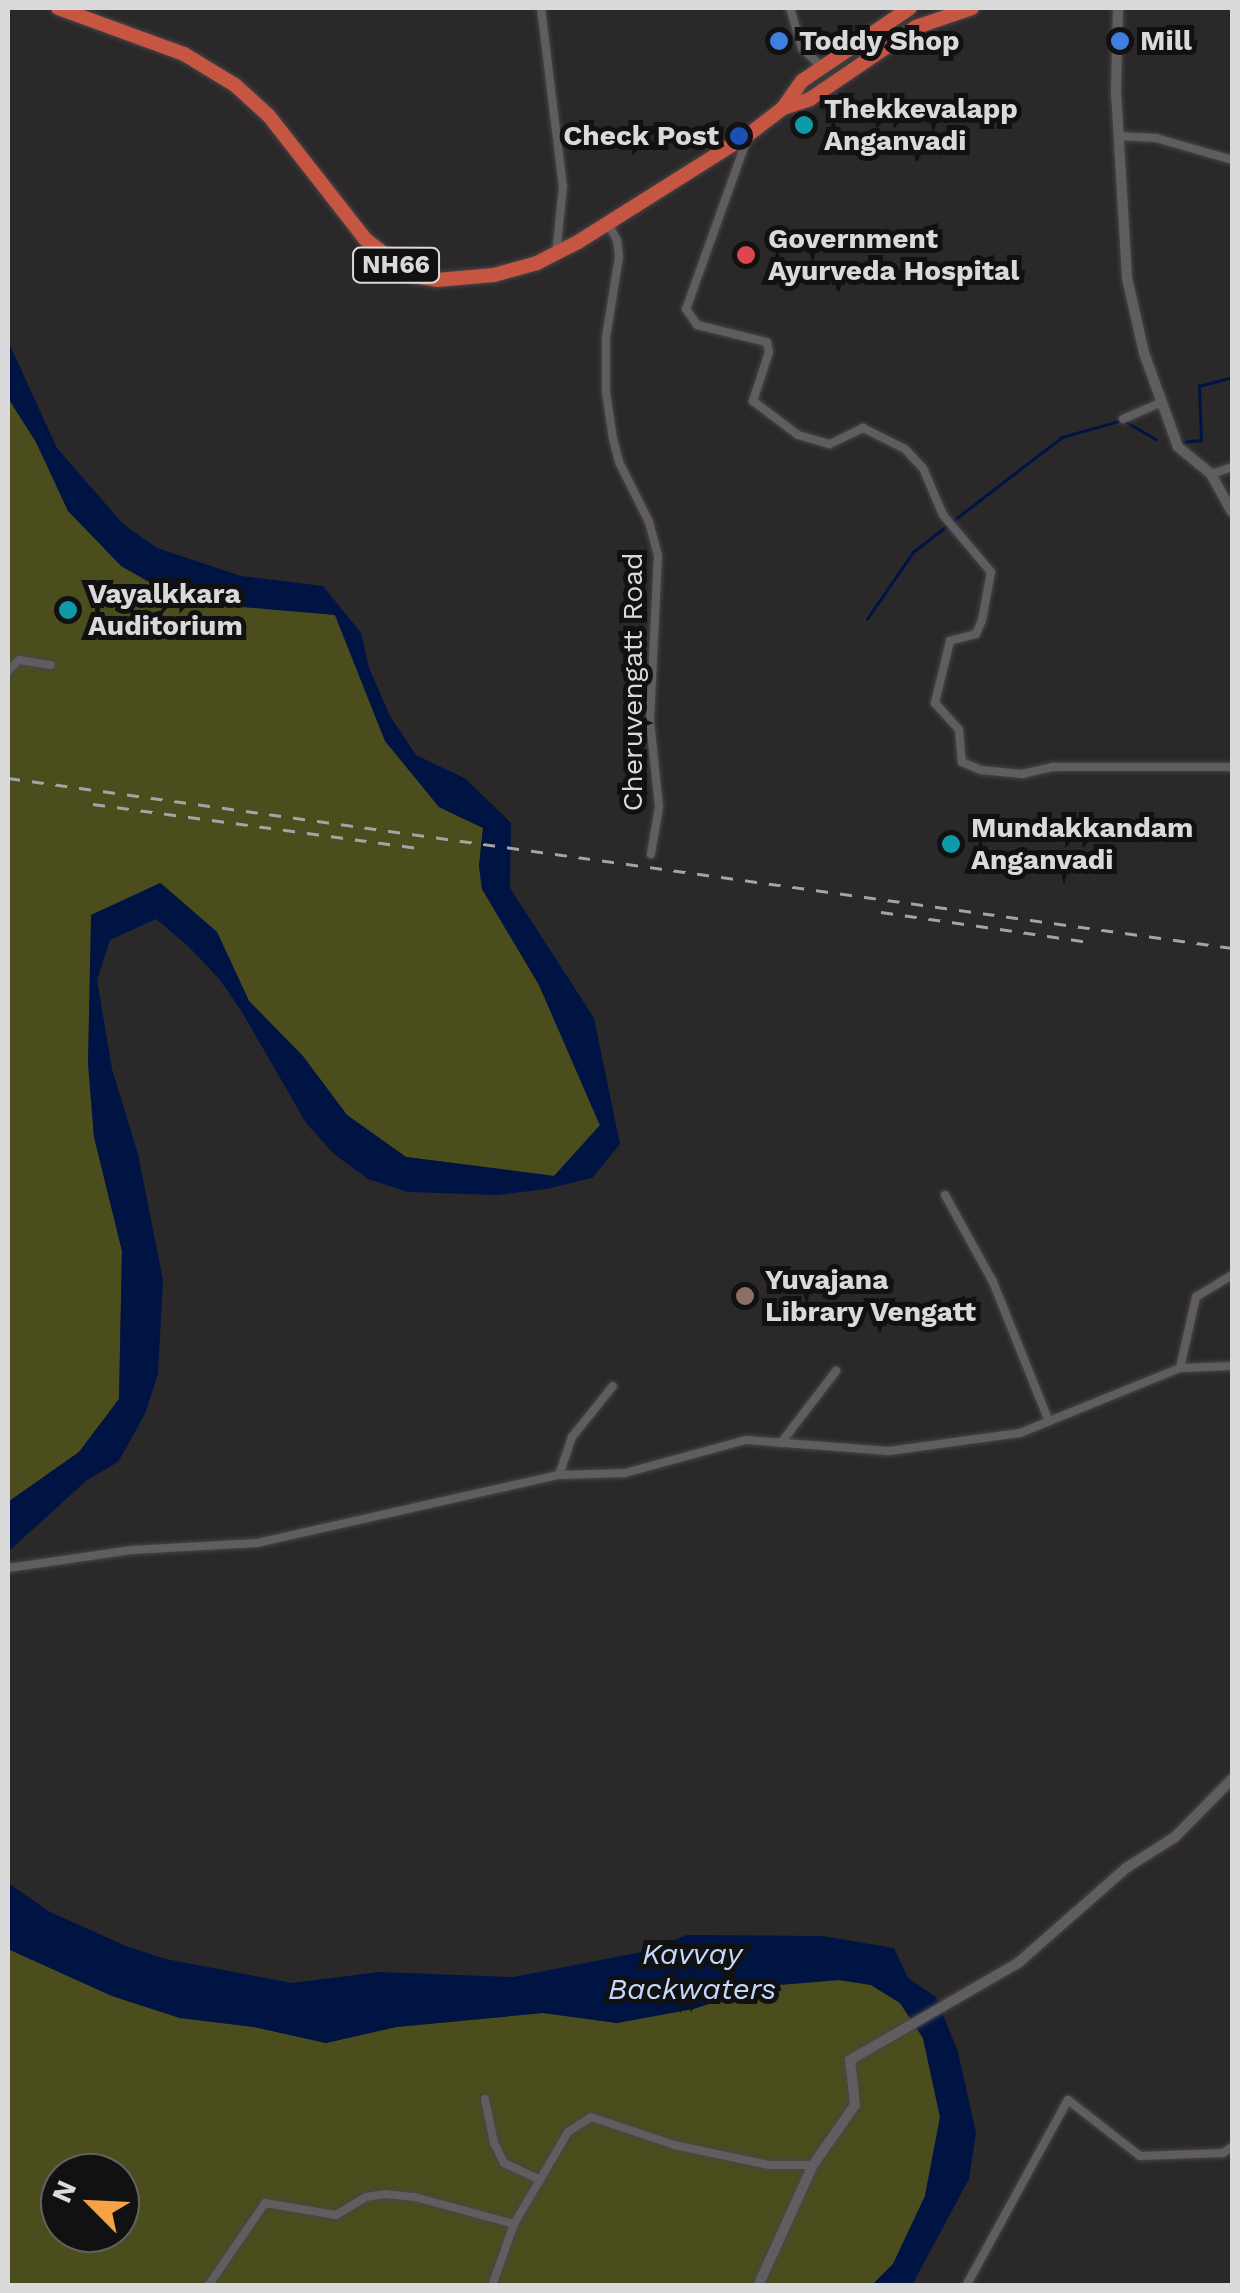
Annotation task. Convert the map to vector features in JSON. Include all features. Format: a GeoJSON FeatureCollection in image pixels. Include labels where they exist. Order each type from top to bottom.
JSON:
{"type":"FeatureCollection","features":[{"type":"Feature","properties":{"kind":"highway","name":"NH66"},"geometry":{"type":"LineString","coordinates":[[58,8],[184,54],[235,85],[269,116],[365,239],[413,276],[437,280],[494,275],[556,254],[748,135],[782,108],[802,82],[910,8]]}},
{"type":"Feature","properties":{"kind":"highway","name":"NH66"},"geometry":{"type":"LineString","coordinates":[[782,108],[810,99],[916,26],[972,8]]}},
{"type":"Feature","properties":{"kind":"street"},"geometry":{"type":"LineString","coordinates":[[541,8],[563,186],[556,254]]}},
{"type":"Feature","properties":{"kind":"street"},"geometry":{"type":"LineString","coordinates":[[790,8],[802,48],[822,67]]}},
{"type":"Feature","properties":{"kind":"street"},"geometry":{"type":"LineString","coordinates":[[1118,8],[1118,136],[1126,278],[1160,403],[1178,446],[1211,474],[1232,512]]}},
{"type":"Feature","properties":{"kind":"street"},"geometry":{"type":"LineString","coordinates":[[748,135],[686,309],[697,325],[767,342],[769,352],[752,396],[755,405],[808,440],[830,444],[863,428],[906,449],[924,468],[946,519],[991,572],[976,634],[950,641],[934,704],[958,730],[962,762],[981,770],[1022,774],[1053,767],[1232,767]]}},
{"type":"Feature","properties":{"kind":"street"},"geometry":{"type":"LineString","coordinates":[[1118,136],[1156,138],[1232,160]]}},
{"type":"Feature","properties":{"kind":"street","name":"Cheruvengatt Road"},"geometry":{"type":"LineString","coordinates":[[607,222],[618,240],[619,257],[606,337],[606,392],[613,440],[618,462],[649,522],[658,556],[650,721],[659,807],[650,854]]}},
{"type":"Feature","properties":{"kind":"street"},"geometry":{"type":"LineString","coordinates":[[1123,419],[1160,403]]}},
{"type":"Feature","properties":{"kind":"street"},"geometry":{"type":"LineString","coordinates":[[1211,474],[1232,466]]}},
{"type":"Feature","properties":{"kind":"street"},"geometry":{"type":"LineString","coordinates":[[8,671],[18,660],[51,666]]}},
{"type":"Feature","properties":{"kind":"street"},"geometry":{"type":"LineString","coordinates":[[945,1195],[993,1282],[1050,1421]]}},
{"type":"Feature","properties":{"kind":"street"},"geometry":{"type":"LineString","coordinates":[[1180,1368],[1196,1296],[1232,1275]]}},
{"type":"Feature","properties":{"kind":"street"},"geometry":{"type":"LineString","coordinates":[[8,1568],[132,1550],[257,1543],[560,1475],[625,1473],[746,1440],[889,1452],[1020,1433],[1180,1368],[1232,1366]]}},
{"type":"Feature","properties":{"kind":"street"},"geometry":{"type":"LineString","coordinates":[[781,1443],[836,1371]]}},
{"type":"Feature","properties":{"kind":"street"},"geometry":{"type":"LineString","coordinates":[[560,1475],[572,1437],[612,1386]]}},
{"type":"Feature","properties":{"kind":"street"},"geometry":{"type":"LineString","coordinates":[[758,2286],[814,2165],[855,2105],[850,2060],[1018,1962],[1111,1880],[1175,1836],[1232,1779]]}},
{"type":"Feature","properties":{"kind":"street"},"geometry":{"type":"LineString","coordinates":[[485,2100],[494,2143],[504,2163],[540,2180]]}},
{"type":"Feature","properties":{"kind":"street"},"geometry":{"type":"LineString","coordinates":[[966,2286],[1068,2100],[1140,2156],[1223,2152],[1232,2147]]}},
{"type":"Feature","properties":{"kind":"street"},"geometry":{"type":"LineString","coordinates":[[492,2286],[514,2224],[568,2132],[592,2118],[674,2145],[768,2165],[814,2165]]}},
{"type":"Feature","properties":{"kind":"street"},"geometry":{"type":"LineString","coordinates":[[208,2286],[265,2203],[336,2216],[366,2197],[385,2194],[415,2197],[514,2224]]}},
{"type":"Feature","properties":{"kind":"shaded area"},"geometry":{"type":"Polygon","coordinates":[[[8,398],[36,442],[68,511],[261,605],[335,615],[385,741],[439,807],[483,828],[479,866],[482,889],[539,985],[600,1126],[554,1176],[406,1157],[347,1115],[302,1056],[249,1001],[217,932],[161,883],[92,915],[88,1063],[94,1137],[122,1251],[119,1399],[79,1452],[8,1502],[8,398]]]}},
{"type":"Feature","properties":{"kind":"shaded area"},"geometry":{"type":"Polygon","coordinates":[[[8,1949],[112,1996],[180,2018],[254,2027],[326,2043],[396,2027],[543,2013],[617,2023],[693,2009],[766,1986],[839,1980],[871,1985],[900,2003],[923,2038],[940,2117],[925,2196],[893,2264],[872,2285],[8,2286],[8,1949]]]}},
{"type":"Feature","properties":{"kind":"water"},"geometry":{"type":"Polygon","coordinates":[[[8,341],[57,448],[123,524],[157,548],[241,576],[323,586],[361,633],[369,668],[390,716],[416,755],[466,779],[511,823],[510,888],[594,1018],[620,1144],[592,1178],[546,1189],[497,1195],[408,1192],[368,1179],[334,1154],[306,1123],[242,1012],[220,980],[189,947],[156,919],[110,940],[97,980],[112,1069],[138,1154],[163,1280],[158,1374],[145,1414],[118,1462],[87,1480],[8,1552],[8,1502],[79,1452],[119,1399],[122,1251],[94,1137],[88,1063],[91,915],[160,883],[217,932],[249,1001],[303,1056],[347,1115],[406,1157],[554,1176],[600,1125],[539,985],[482,889],[479,866],[483,828],[439,807],[385,741],[335,615],[184,602],[121,566],[68,511],[36,442],[8,398],[8,341]]]}},
{"type":"Feature","properties":{"kind":"water","name":"Kavvay Backwaters"},"geometry":{"type":"Polygon","coordinates":[[[8,1883],[50,1912],[126,1946],[166,1959],[292,1983],[379,1972],[513,1977],[642,1952],[687,1935],[822,1936],[894,1948],[908,1978],[936,1997],[958,2052],[976,2133],[969,2179],[912,2285],[872,2285],[893,2264],[925,2196],[940,2117],[923,2038],[900,2003],[871,1985],[839,1980],[766,1986],[693,2009],[617,2023],[543,2013],[396,2027],[326,2043],[254,2027],[180,2018],[112,1996],[8,1949],[8,1883]]]}},
{"type":"Feature","properties":{"kind":"waterway"},"geometry":{"type":"LineString","coordinates":[[1182,442],[1201,440],[1199,386],[1232,377]]}},
{"type":"Feature","properties":{"kind":"waterway"},"geometry":{"type":"LineString","coordinates":[[954,520],[1062,437],[1123,420],[1156,439]]}},
{"type":"Feature","properties":{"kind":"waterway"},"geometry":{"type":"LineString","coordinates":[[867,619],[913,552],[948,525]]}},
{"type":"Feature","properties":{"kind":"railway"},"geometry":{"type":"LineString","coordinates":[[8,778],[1232,948]]}},
{"type":"Feature","properties":{"kind":"railway"},"geometry":{"type":"LineString","coordinates":[[93,804],[420,848]]}},
{"type":"Feature","properties":{"kind":"railway"},"geometry":{"type":"LineString","coordinates":[[881,912],[1089,942]]}},
{"type":"Feature","properties":{"kind":"place","name":"Toddy Shop"},"geometry":{"type":"Point","coordinates":[779,41]}},
{"type":"Feature","properties":{"kind":"place","name":"Mill"},"geometry":{"type":"Point","coordinates":[1120,41]}},
{"type":"Feature","properties":{"kind":"place","name":"Thekkevalapp Anganvadi"},"geometry":{"type":"Point","coordinates":[804,125]}},
{"type":"Feature","properties":{"kind":"place","name":"Check Post"},"geometry":{"type":"Point","coordinates":[739,136]}},
{"type":"Feature","properties":{"kind":"place","name":"Government Ayurveda Hospital"},"geometry":{"type":"Point","coordinates":[746,255]}},
{"type":"Feature","properties":{"kind":"place","name":"Vayalkkara Auditorium"},"geometry":{"type":"Point","coordinates":[68,610]}},
{"type":"Feature","properties":{"kind":"place","name":"Mundakkandam Anganvadi"},"geometry":{"type":"Point","coordinates":[951,844]}},
{"type":"Feature","properties":{"kind":"place","name":"Yuvajana Library Vengatt"},"geometry":{"type":"Point","coordinates":[745,1296]}}]}
